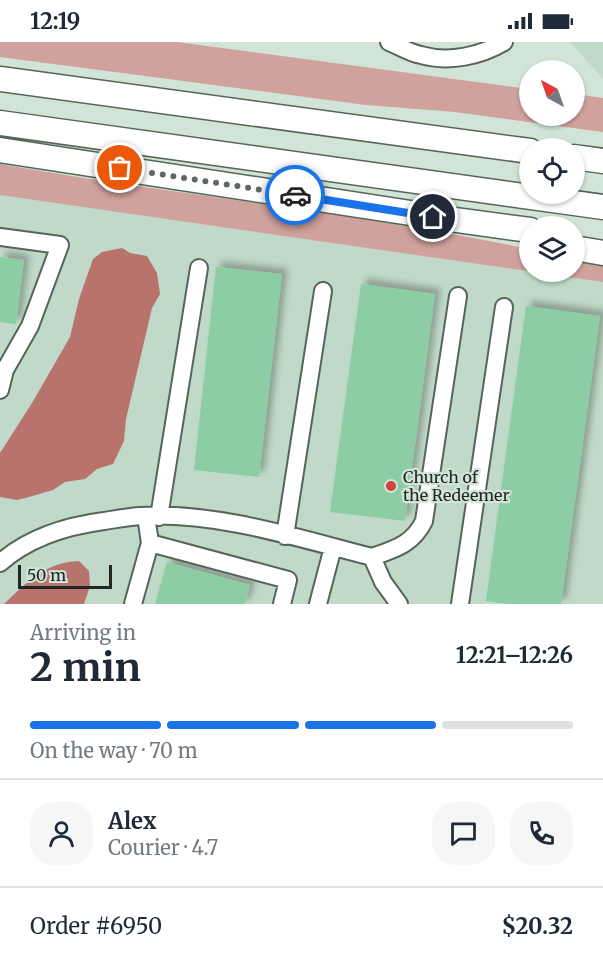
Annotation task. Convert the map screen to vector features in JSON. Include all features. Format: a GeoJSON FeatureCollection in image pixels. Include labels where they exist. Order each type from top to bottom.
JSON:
{"type":"FeatureCollection","features":[{"type":"Feature","properties":{"kind":"highway"},"geometry":{"type":"LineString","coordinates":[[0,79],[519,150]]}},
{"type":"Feature","properties":{"kind":"highway"},"geometry":{"type":"LineString","coordinates":[[0,123],[603,207]]}},
{"type":"Feature","properties":{"kind":"highway"},"geometry":{"type":"LineString","coordinates":[[0,150],[519,229]]}},
{"type":"Feature","properties":{"kind":"highway"},"geometry":{"type":"LineString","coordinates":[[585,159],[603,161]]}},
{"type":"Feature","properties":{"kind":"highway"},"geometry":{"type":"LineString","coordinates":[[456,220],[519,237]]}},
{"type":"Feature","properties":{"kind":"highway"},"geometry":{"type":"LineString","coordinates":[[585,238],[603,240]]}},
{"type":"Feature","properties":{"kind":"highway"},"geometry":{"type":"LineString","coordinates":[[585,250],[603,253]]}},
{"type":"Feature","properties":{"kind":"street"},"geometry":{"type":"LineString","coordinates":[[390,42],[420,55],[459,58],[489,50],[504,42]]}},
{"type":"Feature","properties":{"kind":"street"},"geometry":{"type":"LineString","coordinates":[[0,237],[60,245],[30,326],[5,360],[0,390]]}},
{"type":"Feature","properties":{"kind":"street"},"geometry":{"type":"LineString","coordinates":[[133,604],[150,543],[199,268]]}},
{"type":"Feature","properties":{"kind":"street"},"geometry":{"type":"LineString","coordinates":[[285,536],[323,291]]}},
{"type":"Feature","properties":{"kind":"street"},"geometry":{"type":"LineString","coordinates":[[0,563],[12,553],[56,531],[78,524],[153,517],[202,519],[239,524],[372,557],[404,546],[418,532],[424,521],[458,296]]}},
{"type":"Feature","properties":{"kind":"street"},"geometry":{"type":"LineString","coordinates":[[460,604],[504,307]]}},
{"type":"Feature","properties":{"kind":"street"},"geometry":{"type":"LineString","coordinates":[[150,543],[288,580],[282,604]]}},
{"type":"Feature","properties":{"kind":"street"},"geometry":{"type":"LineString","coordinates":[[318,604],[333,547]]}},
{"type":"Feature","properties":{"kind":"street"},"geometry":{"type":"LineString","coordinates":[[372,557],[383,582],[399,604]]}},
{"type":"Feature","properties":{"kind":"shaded area"},"geometry":{"type":"Polygon","coordinates":[[[0,42],[177,42],[519,88],[519,121],[455,112],[366,105],[0,57],[0,42]]]}},
{"type":"Feature","properties":{"kind":"shaded area"},"geometry":{"type":"Polygon","coordinates":[[[570,42],[603,42],[603,79],[570,42]]]}},
{"type":"Feature","properties":{"kind":"shaded area"},"geometry":{"type":"Polygon","coordinates":[[[585,95],[603,98],[603,132],[559,126],[585,126],[585,95]]]}},
{"type":"Feature","properties":{"kind":"shaded area"},"geometry":{"type":"Polygon","coordinates":[[[0,164],[398,224],[519,247],[519,269],[0,195],[0,164]]]}},
{"type":"Feature","properties":{"kind":"shaded area"},"geometry":{"type":"Polygon","coordinates":[[[0,195],[519,270],[519,282],[585,282],[585,279],[603,282],[603,604],[0,604],[0,195]]]}},
{"type":"Feature","properties":{"kind":"shaded area"},"geometry":{"type":"Polygon","coordinates":[[[122,248],[130,253],[147,256],[157,273],[160,294],[152,308],[126,419],[124,441],[113,464],[97,469],[85,479],[65,482],[53,490],[17,500],[0,497],[0,453],[70,337],[79,299],[93,259],[102,252],[122,248]]]}},
{"type":"Feature","properties":{"kind":"shaded area"},"geometry":{"type":"Polygon","coordinates":[[[585,259],[603,262],[603,282],[585,279],[585,259]]]}},
{"type":"Feature","properties":{"kind":"shaded area"},"geometry":{"type":"Polygon","coordinates":[[[79,561],[89,571],[90,586],[84,604],[4,604],[29,581],[47,569],[67,562],[79,561]]]}},
{"type":"Feature","properties":{"kind":"building"},"geometry":{"type":"Polygon","coordinates":[[[0,257],[24,260],[16,324],[0,322],[0,257]]]}},
{"type":"Feature","properties":{"kind":"building"},"geometry":{"type":"Polygon","coordinates":[[[216,267],[282,274],[259,477],[194,470],[216,267]]]}},
{"type":"Feature","properties":{"kind":"building"},"geometry":{"type":"Polygon","coordinates":[[[361,284],[435,294],[405,521],[330,512],[361,284]]]}},
{"type":"Feature","properties":{"kind":"building"},"geometry":{"type":"Polygon","coordinates":[[[526,306],[600,316],[561,604],[508,604],[486,601],[526,306]]]}},
{"type":"Feature","properties":{"kind":"building"},"geometry":{"type":"Polygon","coordinates":[[[167,562],[250,585],[245,604],[155,604],[167,562]]]}},
{"type":"Feature","properties":{"kind":"way so far"},"geometry":{"type":"LineString","coordinates":[[120,168],[295,195]]}},
{"type":"Feature","properties":{"kind":"place","name":"Church of the Redeemer"},"geometry":{"type":"Point","coordinates":[391,486]}},
{"type":"Feature","properties":{"kind":"route"},"geometry":{"type":"LineString","coordinates":[[295,195],[433,217]]}}]}
